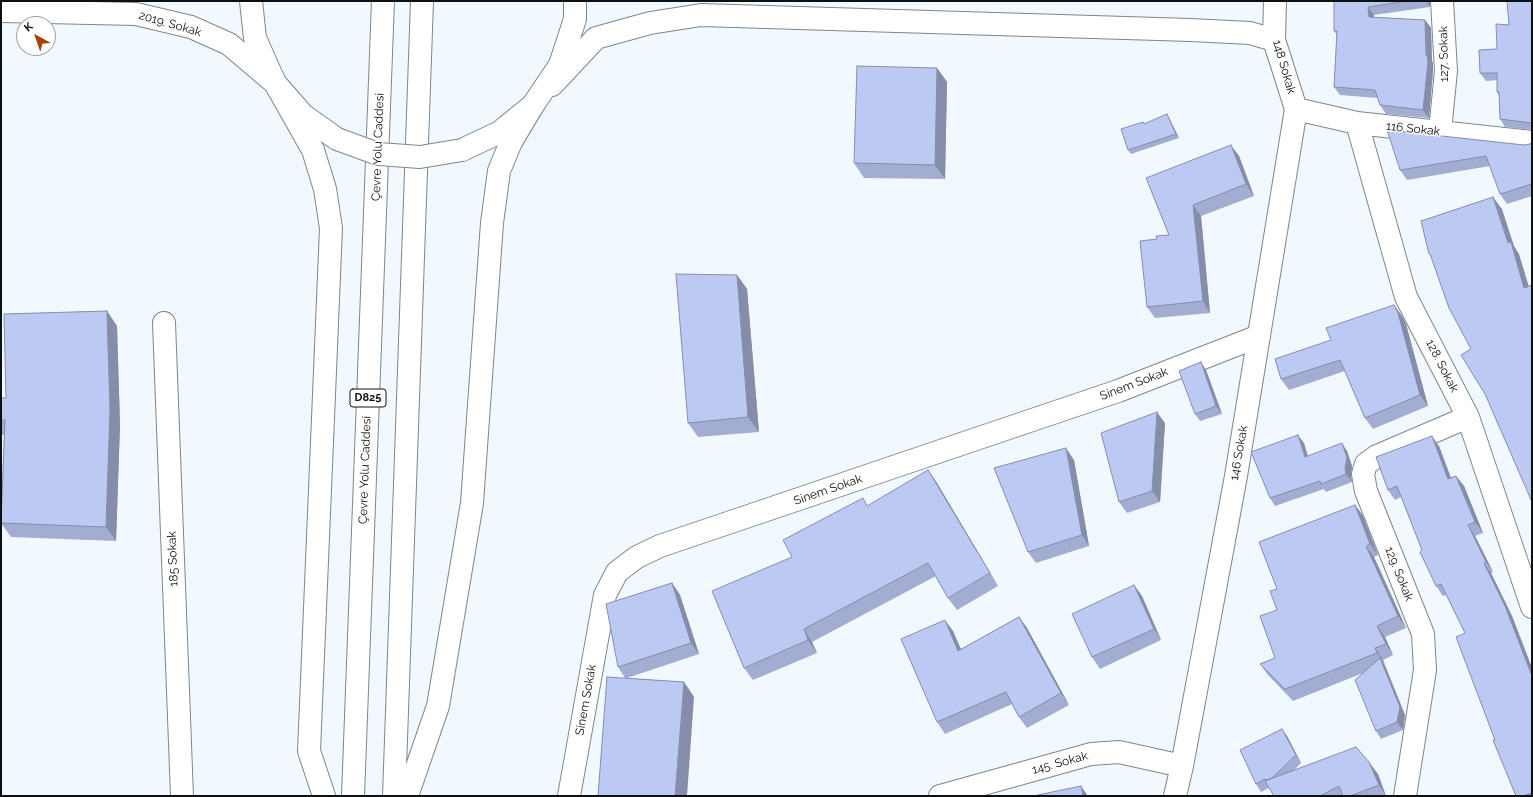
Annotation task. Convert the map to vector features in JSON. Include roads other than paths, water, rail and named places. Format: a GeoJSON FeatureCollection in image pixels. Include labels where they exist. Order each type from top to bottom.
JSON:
{"type":"FeatureCollection","features":[{"type":"Feature","properties":{"kind":"main road"},"geometry":{"type":"LineString","coordinates":[[251,1],[255,38],[275,83],[313,150],[325,189],[332,228],[309,751],[324,796]]}},
{"type":"Feature","properties":{"kind":"main road","name":"Çevre Yolu Caddesi"},"geometry":{"type":"LineString","coordinates":[[353,796],[383,1]]}},
{"type":"Feature","properties":{"kind":"main road"},"geometry":{"type":"LineString","coordinates":[[394,796],[422,1]]}},
{"type":"Feature","properties":{"kind":"main road"},"geometry":{"type":"LineString","coordinates":[[408,796],[438,706],[472,503],[492,223],[499,171],[511,142],[533,105],[560,65],[575,19],[575,1]]}},
{"type":"Feature","properties":{"kind":"main road","name":"148 Sokak"},"geometry":{"type":"LineString","coordinates":[[1274,1],[1274,40],[1296,109]]}},
{"type":"Feature","properties":{"kind":"main road","name":"127. Sokak"},"geometry":{"type":"LineString","coordinates":[[1440,131],[1446,71],[1442,1]]}},
{"type":"Feature","properties":{"kind":"main road","name":"2019. Sokak"},"geometry":{"type":"LineString","coordinates":[[1,11],[136,14],[191,27],[229,44],[275,83]]}},
{"type":"Feature","properties":{"kind":"main road"},"geometry":{"type":"LineString","coordinates":[[275,83],[303,115],[338,139],[378,154],[420,157],[462,150],[500,132],[533,105],[596,38],[650,23],[701,15],[1191,30],[1250,33],[1274,40]]}},
{"type":"Feature","properties":{"kind":"main road","name":"116 Sokak"},"geometry":{"type":"LineString","coordinates":[[1296,109],[1357,123],[1532,142]]}},
{"type":"Feature","properties":{"kind":"main road","name":"146 Sokak"},"geometry":{"type":"LineString","coordinates":[[1175,796],[1182,766],[1234,483],[1296,109]]}},
{"type":"Feature","properties":{"kind":"main road","name":"128. Sokak"},"geometry":{"type":"LineString","coordinates":[[1357,123],[1406,297],[1468,417],[1532,608]]}},
{"type":"Feature","properties":{"kind":"main road","name":"185 Sokak"},"geometry":{"type":"LineString","coordinates":[[164,322],[182,796]]}},
{"type":"Feature","properties":{"kind":"main road","name":"Sinem Sokak"},"geometry":{"type":"LineString","coordinates":[[568,796],[605,595],[617,572],[637,557],[660,546],[1118,391],[1259,336]]}},
{"type":"Feature","properties":{"kind":"main road","name":"129. Sokak"},"geometry":{"type":"LineString","coordinates":[[1405,796],[1425,670],[1423,634],[1366,492],[1363,474],[1366,464],[1377,456],[1468,417]]}},
{"type":"Feature","properties":{"kind":"main road","name":"145. Sokak"},"geometry":{"type":"LineString","coordinates":[[940,796],[1091,754],[1119,752],[1182,766]]}}]}
